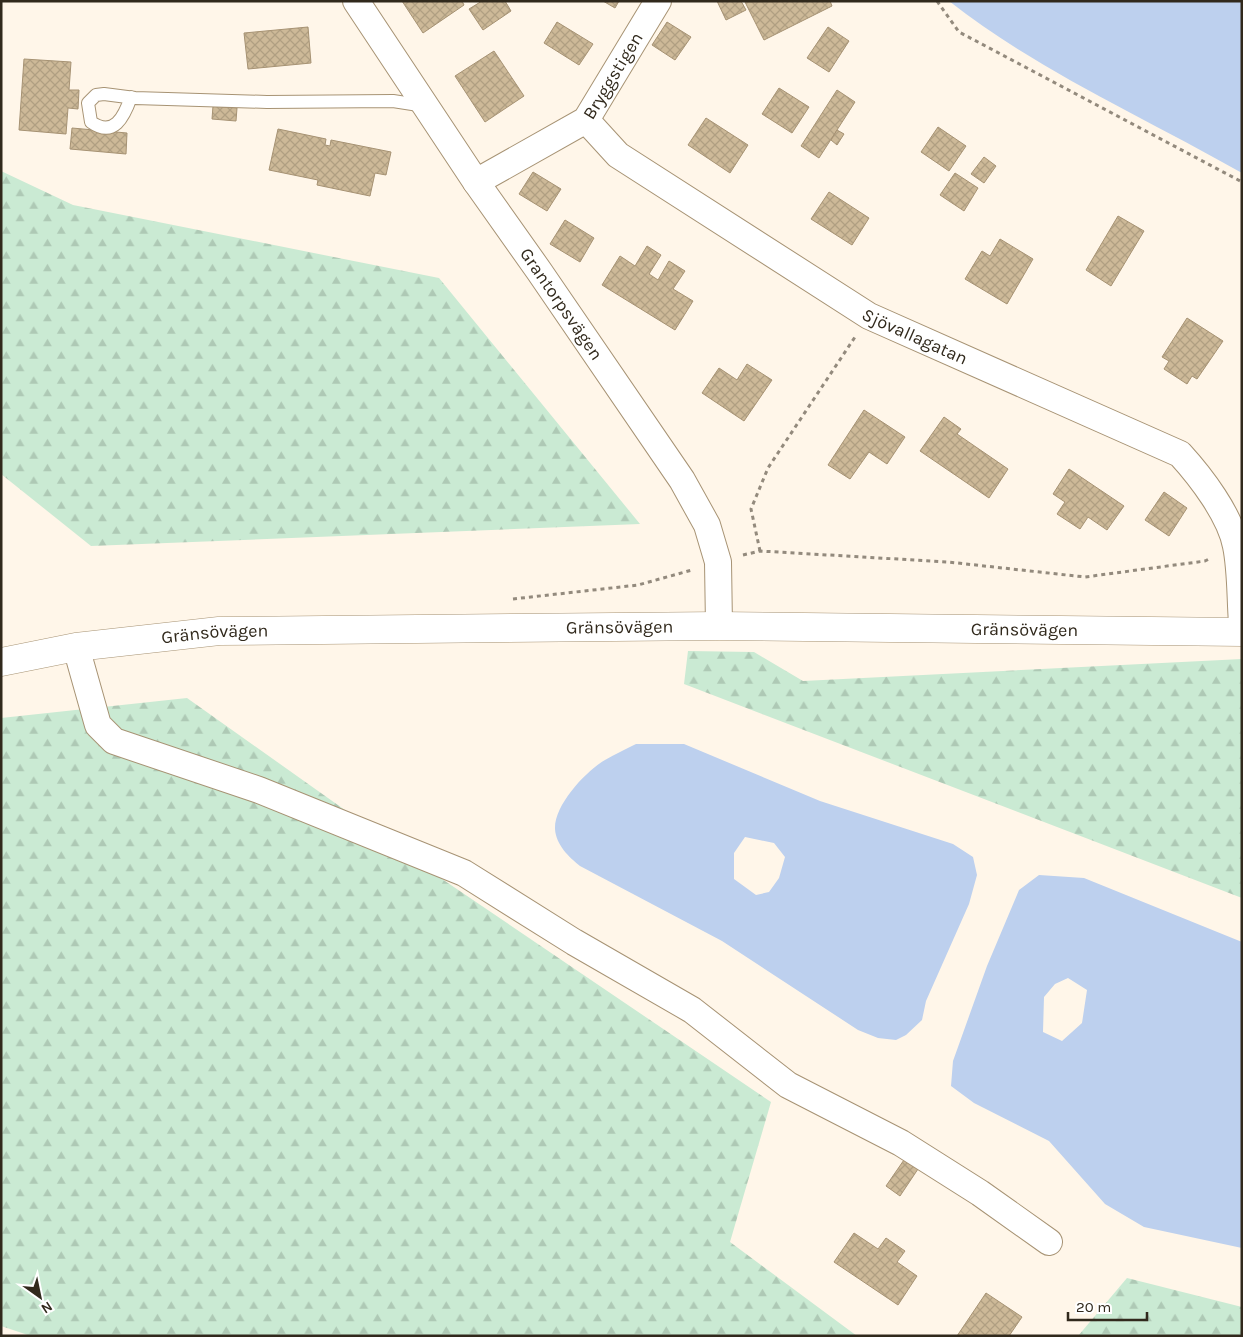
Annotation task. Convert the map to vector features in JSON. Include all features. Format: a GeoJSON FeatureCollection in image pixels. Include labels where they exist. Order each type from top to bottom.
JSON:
{"type":"FeatureCollection","features":[{"type":"Feature","properties":{"kind":"street","name":"Grantorpsvägen"},"geometry":{"type":"LineString","coordinates":[[356,1],[476,182],[682,480],[707,525],[718,562],[720,626]]}},
{"type":"Feature","properties":{"kind":"street","name":"Bryggstigen"},"geometry":{"type":"LineString","coordinates":[[476,182],[586,120],[658,1]]}},
{"type":"Feature","properties":{"kind":"street","name":"Sjövallagatan"},"geometry":{"type":"LineString","coordinates":[[586,120],[618,155],[869,316],[1180,454],[1194,469],[1216,499],[1239,544],[1242,623]]}},
{"type":"Feature","properties":{"kind":"street","name":"Gränsövägen"},"geometry":{"type":"LineString","coordinates":[[1,662],[76,647],[219,630],[720,626],[1242,632]]}},
{"type":"Feature","properties":{"kind":"street"},"geometry":{"type":"LineString","coordinates":[[76,647],[98,725],[114,741],[259,790],[464,873],[574,942],[692,1010],[788,1085],[901,1144],[980,1193],[1049,1242]]}},
{"type":"Feature","properties":{"kind":"lane"},"geometry":{"type":"LineString","coordinates":[[131,97],[296,102],[393,102],[425,106]]}},
{"type":"Feature","properties":{"kind":"path"},"geometry":{"type":"LineString","coordinates":[[938,1],[959,32],[1242,182]]}},
{"type":"Feature","properties":{"kind":"path"},"geometry":{"type":"LineString","coordinates":[[760,550],[751,509],[768,468],[869,316]]}},
{"type":"Feature","properties":{"kind":"path"},"geometry":{"type":"LineString","coordinates":[[504,600],[638,585],[760,550],[948,562],[1085,577],[1205,561],[1239,544]]}},
{"type":"Feature","properties":{"kind":"green space"},"geometry":{"type":"Polygon","coordinates":[[[1,171],[73,205],[439,278],[640,524],[91,546],[1,474],[1,171]]]}},
{"type":"Feature","properties":{"kind":"green space"},"geometry":{"type":"Polygon","coordinates":[[[688,651],[754,652],[803,681],[1242,659],[1242,898],[684,684],[688,651]]]}},
{"type":"Feature","properties":{"kind":"green space"},"geometry":{"type":"Polygon","coordinates":[[[187,698],[445,881],[771,1102],[730,1242],[857,1336],[31,1336],[1,1326],[1,718],[187,698]]]}},
{"type":"Feature","properties":{"kind":"green space"},"geometry":{"type":"Polygon","coordinates":[[[1127,1278],[1242,1307],[1242,1336],[1078,1336],[1127,1278]]]}},
{"type":"Feature","properties":{"kind":"water"},"geometry":{"type":"Polygon","coordinates":[[[949,1],[1242,1],[1242,173],[1092,92],[1019,50],[949,1]]]}},
{"type":"Feature","properties":{"kind":"water"},"geometry":{"type":"Polygon","coordinates":[[[636,744],[684,744],[820,801],[953,844],[973,857],[977,875],[969,904],[926,1001],[922,1020],[906,1035],[896,1040],[878,1038],[858,1030],[722,941],[580,866],[572,859],[560,845],[555,829],[556,820],[565,800],[581,780],[597,765],[636,744]],[[745,837],[734,853],[734,879],[756,895],[769,892],[779,878],[785,857],[774,843],[745,837]]]}},
{"type":"Feature","properties":{"kind":"water"},"geometry":{"type":"Polygon","coordinates":[[[1039,875],[1084,878],[1242,942],[1242,1248],[1144,1227],[1105,1204],[1049,1141],[974,1103],[951,1086],[953,1061],[987,966],[1019,890],[1039,875]],[[1068,978],[1055,984],[1044,997],[1043,1032],[1062,1041],[1082,1023],[1087,990],[1068,978]]]}},
{"type":"Feature","properties":{"kind":"building"},"geometry":{"type":"Polygon","coordinates":[[[402,1],[462,1],[464,5],[423,33],[402,1]]]}},
{"type":"Feature","properties":{"kind":"building"},"geometry":{"type":"Polygon","coordinates":[[[482,1],[505,1],[511,11],[483,30],[469,9],[482,1]]]}},
{"type":"Feature","properties":{"kind":"building"},"geometry":{"type":"Polygon","coordinates":[[[603,1],[619,1],[615,8],[603,1]]]}},
{"type":"Feature","properties":{"kind":"building"},"geometry":{"type":"Polygon","coordinates":[[[717,1],[741,1],[746,10],[726,20],[717,1]]]}},
{"type":"Feature","properties":{"kind":"building"},"geometry":{"type":"Polygon","coordinates":[[[830,1],[832,6],[764,40],[745,2],[830,1]]]}},
{"type":"Feature","properties":{"kind":"building"},"geometry":{"type":"Polygon","coordinates":[[[557,22],[593,44],[579,65],[544,43],[557,22]]]}},
{"type":"Feature","properties":{"kind":"building"},"geometry":{"type":"Polygon","coordinates":[[[667,22],[691,37],[675,60],[652,45],[667,22]]]}},
{"type":"Feature","properties":{"kind":"building"},"geometry":{"type":"Polygon","coordinates":[[[308,27],[311,63],[248,69],[244,33],[308,27]]]}},
{"type":"Feature","properties":{"kind":"building"},"geometry":{"type":"Polygon","coordinates":[[[828,27],[849,41],[829,72],[807,58],[828,27]]]}},
{"type":"Feature","properties":{"kind":"building"},"geometry":{"type":"Polygon","coordinates":[[[494,51],[524,96],[485,122],[455,76],[494,51]]]}},
{"type":"Feature","properties":{"kind":"building"},"geometry":{"type":"Polygon","coordinates":[[[24,59],[71,62],[69,90],[79,90],[78,109],[68,108],[66,134],[19,130],[24,59]]]}},
{"type":"Feature","properties":{"kind":"building"},"geometry":{"type":"Polygon","coordinates":[[[779,88],[809,107],[792,133],[762,114],[779,88]]]}},
{"type":"Feature","properties":{"kind":"building"},"geometry":{"type":"Polygon","coordinates":[[[837,90],[855,102],[819,158],[801,146],[837,90]]]}},
{"type":"Feature","properties":{"kind":"building"},"geometry":{"type":"Polygon","coordinates":[[[213,106],[237,108],[236,121],[212,119],[213,106]]]}},
{"type":"Feature","properties":{"kind":"building"},"geometry":{"type":"Polygon","coordinates":[[[706,118],[748,145],[730,173],[688,145],[706,118]]]}},
{"type":"Feature","properties":{"kind":"building"},"geometry":{"type":"Polygon","coordinates":[[[938,127],[966,146],[949,171],[921,152],[938,127]]]}},
{"type":"Feature","properties":{"kind":"building"},"geometry":{"type":"Polygon","coordinates":[[[72,128],[127,133],[126,154],[70,149],[72,128]]]}},
{"type":"Feature","properties":{"kind":"building"},"geometry":{"type":"Polygon","coordinates":[[[278,129],[326,139],[325,145],[330,146],[331,140],[391,152],[386,175],[375,173],[370,196],[317,185],[318,180],[269,170],[278,129]]]}},
{"type":"Feature","properties":{"kind":"building"},"geometry":{"type":"Polygon","coordinates":[[[837,130],[844,134],[837,145],[831,140],[837,130]]]}},
{"type":"Feature","properties":{"kind":"building"},"geometry":{"type":"Polygon","coordinates":[[[984,157],[996,166],[984,183],[971,174],[984,157]]]}},
{"type":"Feature","properties":{"kind":"building"},"geometry":{"type":"Polygon","coordinates":[[[533,172],[561,189],[547,211],[519,194],[533,172]]]}},
{"type":"Feature","properties":{"kind":"building"},"geometry":{"type":"Polygon","coordinates":[[[955,173],[978,188],[964,211],[940,195],[955,173]]]}},
{"type":"Feature","properties":{"kind":"building"},"geometry":{"type":"Polygon","coordinates":[[[829,192],[869,218],[852,245],[811,219],[829,192]]]}},
{"type":"Feature","properties":{"kind":"building"},"geometry":{"type":"Polygon","coordinates":[[[1118,216],[1144,231],[1111,286],[1086,270],[1118,216]]]}},
{"type":"Feature","properties":{"kind":"building"},"geometry":{"type":"Polygon","coordinates":[[[565,220],[594,238],[580,262],[550,244],[565,220]]]}},
{"type":"Feature","properties":{"kind":"building"},"geometry":{"type":"Polygon","coordinates":[[[1000,239],[1033,259],[1007,304],[965,279],[982,251],[990,256],[1000,239]]]}},
{"type":"Feature","properties":{"kind":"building"},"geometry":{"type":"Polygon","coordinates":[[[647,246],[661,255],[649,274],[658,280],[669,261],[685,271],[673,289],[693,301],[675,330],[602,285],[620,256],[635,266],[647,246]]]}},
{"type":"Feature","properties":{"kind":"building"},"geometry":{"type":"Polygon","coordinates":[[[1187,318],[1223,341],[1197,379],[1192,376],[1187,384],[1164,369],[1169,361],[1162,357],[1187,318]]]}},
{"type":"Feature","properties":{"kind":"building"},"geometry":{"type":"Polygon","coordinates":[[[747,364],[772,380],[744,421],[702,393],[719,368],[737,380],[747,364]]]}},
{"type":"Feature","properties":{"kind":"building"},"geometry":{"type":"Polygon","coordinates":[[[864,410],[905,437],[887,464],[869,452],[850,479],[828,465],[864,410]]]}},
{"type":"Feature","properties":{"kind":"building"},"geometry":{"type":"Polygon","coordinates":[[[944,417],[961,429],[957,434],[1008,469],[989,498],[920,451],[944,417]]]}},
{"type":"Feature","properties":{"kind":"building"},"geometry":{"type":"Polygon","coordinates":[[[1069,469],[1124,506],[1107,530],[1088,517],[1080,529],[1057,514],[1065,502],[1053,494],[1069,469]]]}},
{"type":"Feature","properties":{"kind":"building"},"geometry":{"type":"Polygon","coordinates":[[[1164,492],[1187,508],[1169,536],[1145,520],[1164,492]]]}},
{"type":"Feature","properties":{"kind":"building"},"geometry":{"type":"Polygon","coordinates":[[[906,1157],[920,1166],[900,1196],[886,1186],[906,1157]]]}},
{"type":"Feature","properties":{"kind":"building"},"geometry":{"type":"Polygon","coordinates":[[[854,1233],[878,1249],[886,1238],[905,1251],[897,1262],[917,1276],[898,1305],[834,1262],[854,1233]]]}},
{"type":"Feature","properties":{"kind":"building"},"geometry":{"type":"Polygon","coordinates":[[[986,1293],[1022,1317],[1009,1336],[957,1336],[986,1293]]]}}]}
